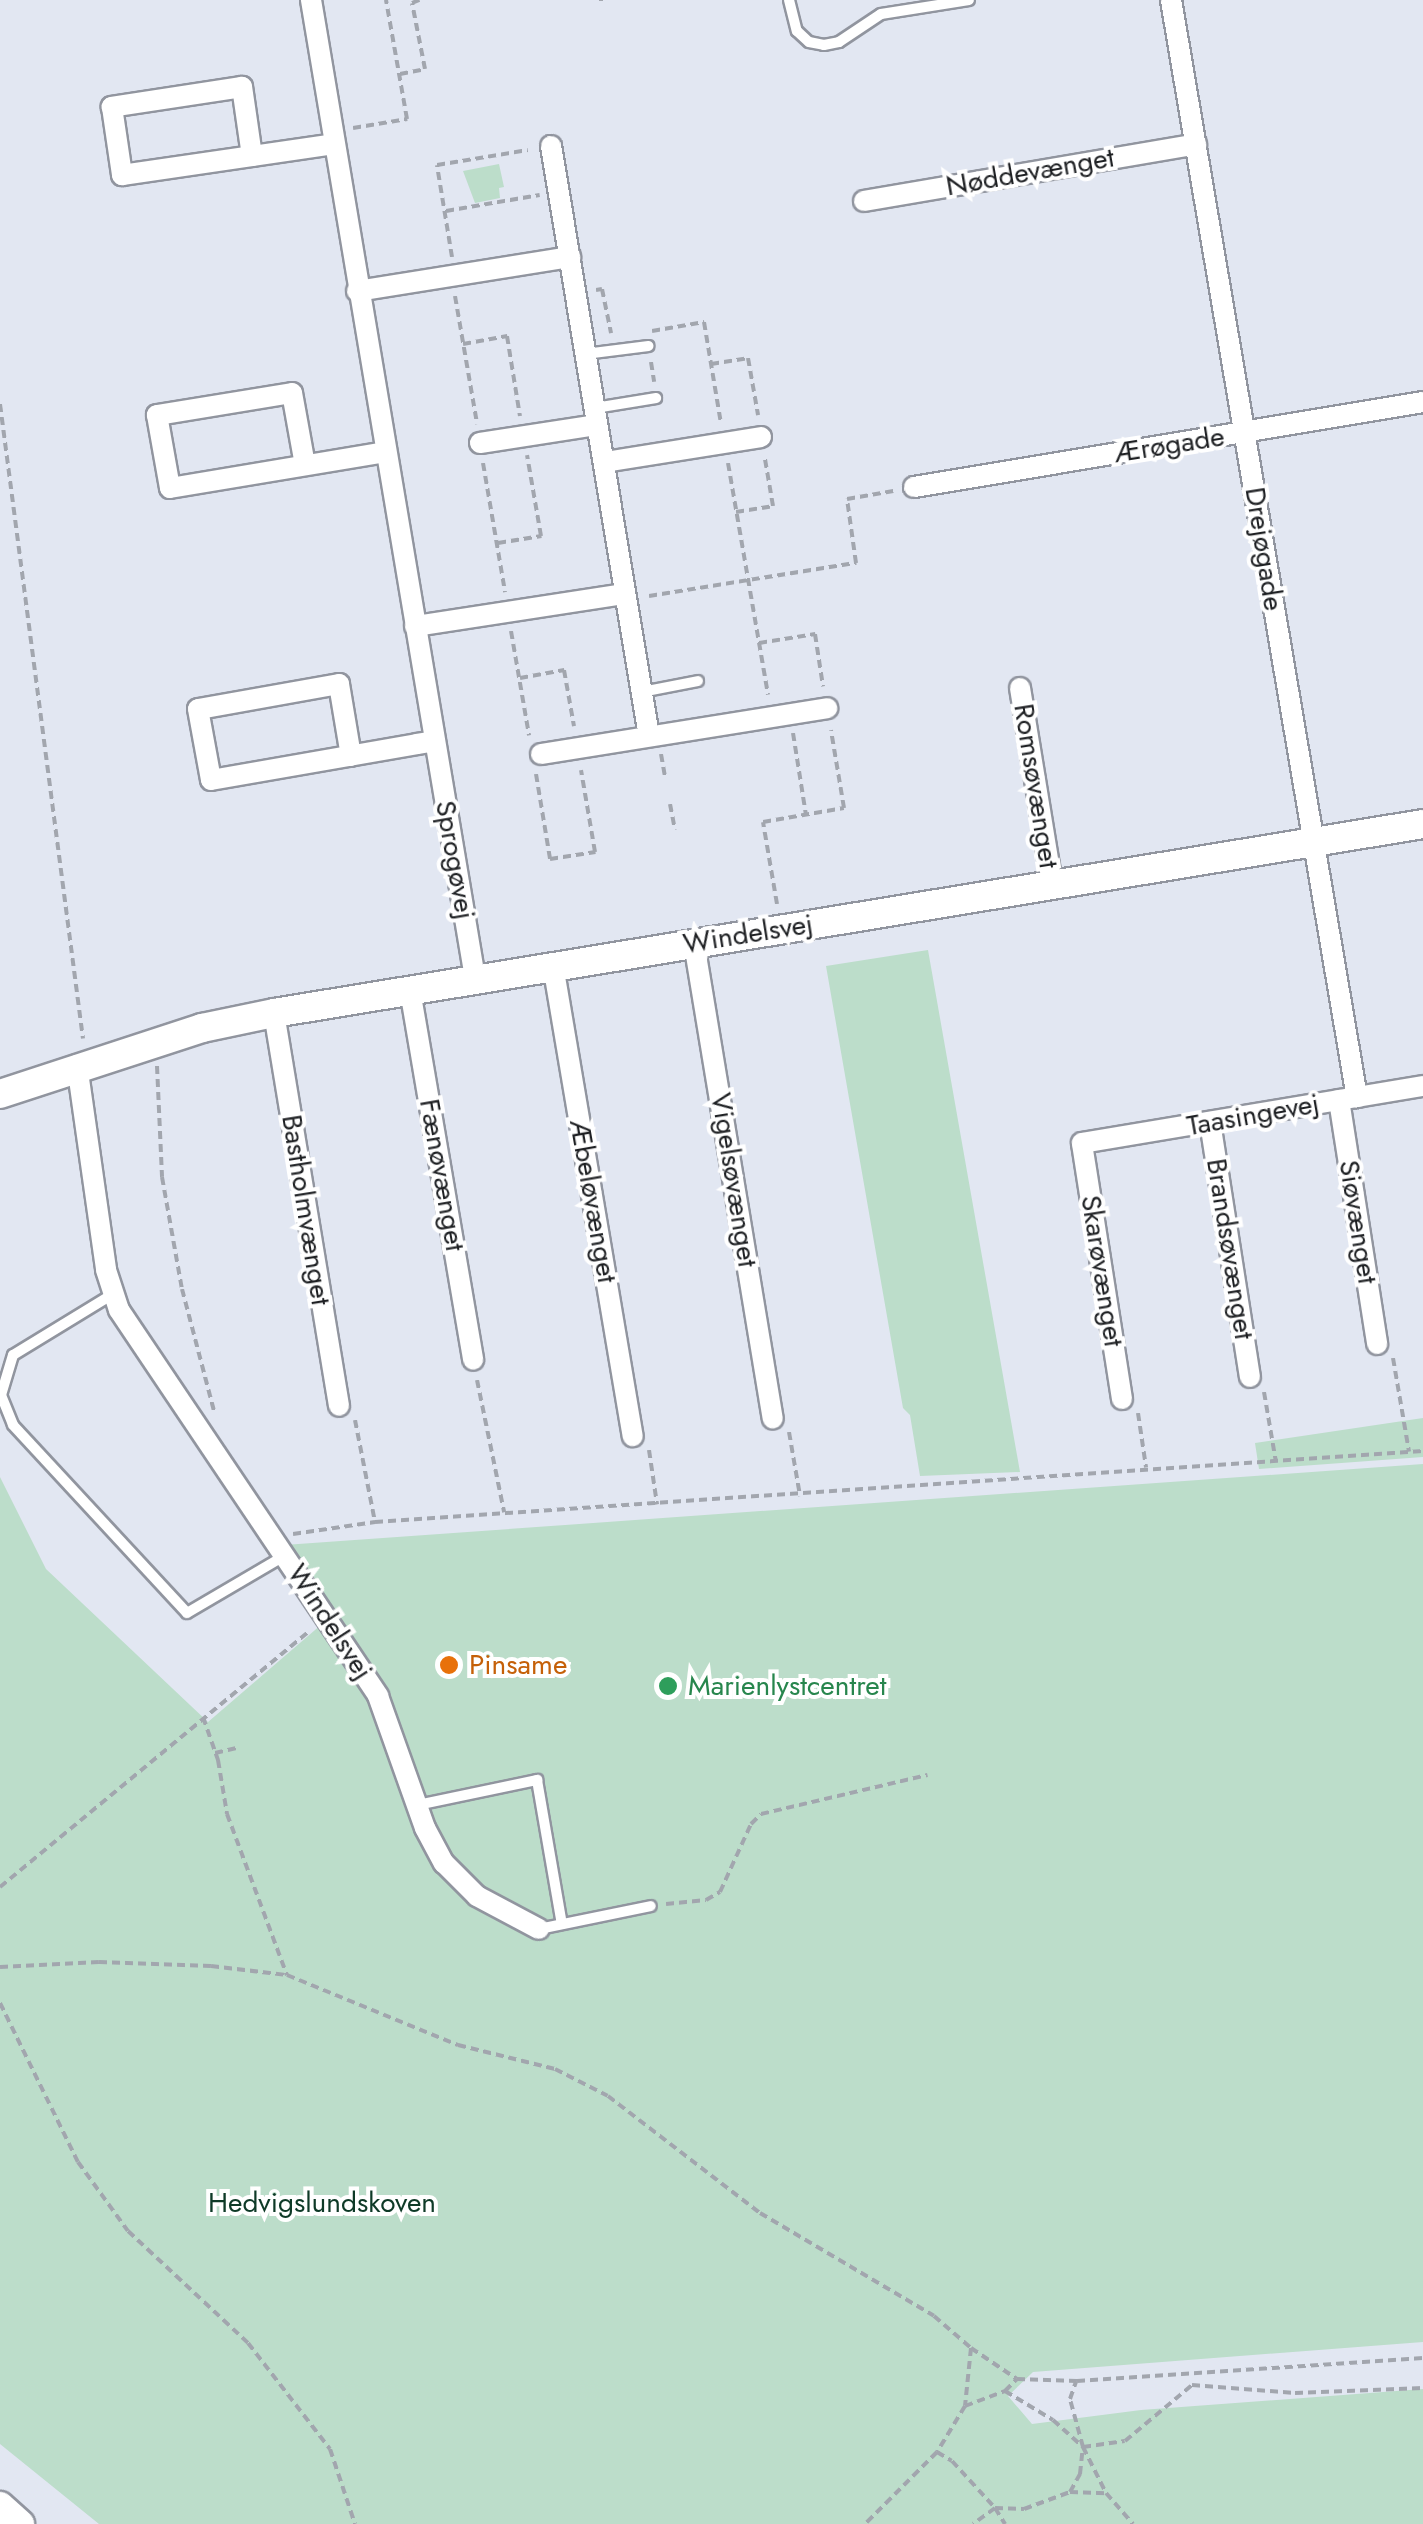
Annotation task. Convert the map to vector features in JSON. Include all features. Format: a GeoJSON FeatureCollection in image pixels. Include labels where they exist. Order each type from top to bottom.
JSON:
{"type":"FeatureCollection","features":[{"type":"Feature","properties":{"kind":"street","name":"Sprogøvej"},"geometry":{"type":"LineString","coordinates":[[311,0],[475,978]]}},
{"type":"Feature","properties":{"kind":"street","name":"Drejøgade"},"geometry":{"type":"LineString","coordinates":[[1172,0],[1313,842],[1348,1099]]}},
{"type":"Feature","properties":{"kind":"street"},"geometry":{"type":"LineString","coordinates":[[252,156],[242,87],[112,106],[122,175],[252,156],[334,144]]}},
{"type":"Feature","properties":{"kind":"street","name":"Nøddevænget"},"geometry":{"type":"LineString","coordinates":[[864,201],[1196,144]]}},
{"type":"Feature","properties":{"kind":"street"},"geometry":{"type":"LineString","coordinates":[[552,146],[649,736]]}},
{"type":"Feature","properties":{"kind":"street"},"geometry":{"type":"LineString","coordinates":[[357,291],[570,257]]}},
{"type":"Feature","properties":{"kind":"street"},"geometry":{"type":"LineString","coordinates":[[305,466],[292,392],[157,416],[170,488],[305,466],[385,452]]}},
{"type":"Feature","properties":{"kind":"street","name":"Ærøgade"},"geometry":{"type":"LineString","coordinates":[[914,487],[1423,402]]}},
{"type":"Feature","properties":{"kind":"street"},"geometry":{"type":"LineString","coordinates":[[480,443],[595,417]]}},
{"type":"Feature","properties":{"kind":"street"},"geometry":{"type":"LineString","coordinates":[[604,462],[762,437]]}},
{"type":"Feature","properties":{"kind":"street"},"geometry":{"type":"LineString","coordinates":[[415,626],[625,594]]}},
{"type":"Feature","properties":{"kind":"street"},"geometry":{"type":"LineString","coordinates":[[352,756],[339,684],[198,709],[210,780],[352,756],[435,741]]}},
{"type":"Feature","properties":{"kind":"street","name":"Romsøvænget"},"geometry":{"type":"LineString","coordinates":[[1020,688],[1052,884]]}},
{"type":"Feature","properties":{"kind":"street"},"geometry":{"type":"LineString","coordinates":[[536,758],[827,708]]}},
{"type":"Feature","properties":{"kind":"street","name":"Windelsvej"},"geometry":{"type":"LineString","coordinates":[[0,1094],[156,1042],[274,1013],[1423,824]]}},
{"type":"Feature","properties":{"kind":"street","name":"Vigelsøvænget"},"geometry":{"type":"LineString","coordinates":[[694,943],[773,1418]]}},
{"type":"Feature","properties":{"kind":"street","name":"Æbeløvænget"},"geometry":{"type":"LineString","coordinates":[[553,965],[633,1436]]}},
{"type":"Feature","properties":{"kind":"street","name":"Fænøvænget"},"geometry":{"type":"LineString","coordinates":[[410,990],[473,1360]]}},
{"type":"Feature","properties":{"kind":"street","name":"Bastholmvænget"},"geometry":{"type":"LineString","coordinates":[[274,1013],[339,1406]]}},
{"type":"Feature","properties":{"kind":"street","name":"Windelsvej"},"geometry":{"type":"LineString","coordinates":[[82,1064],[106,1270],[144,1352],[274,1536],[378,1696],[417,1805],[444,1863],[477,1896],[539,1928]]}},
{"type":"Feature","properties":{"kind":"street","name":"Taasingevej"},"geometry":{"type":"LineString","coordinates":[[1082,1143],[1423,1086]]}},
{"type":"Feature","properties":{"kind":"street","name":"Siøvænget"},"geometry":{"type":"LineString","coordinates":[[1348,1099],[1378,1344]]}},
{"type":"Feature","properties":{"kind":"street","name":"Brandsøvænget"},"geometry":{"type":"LineString","coordinates":[[1210,1122],[1250,1377]]}},
{"type":"Feature","properties":{"kind":"street","name":"Skarøvænget"},"geometry":{"type":"LineString","coordinates":[[1082,1143],[1122,1400]]}},
{"type":"Feature","properties":{"kind":"street"},"geometry":{"type":"LineString","coordinates":[[0,2506],[20,2524]]}},
{"type":"Feature","properties":{"kind":"lane"},"geometry":{"type":"LineString","coordinates":[[789,0],[797,31],[809,42],[824,46],[840,42],[881,14],[968,0]]}},
{"type":"Feature","properties":{"kind":"lane"},"geometry":{"type":"LineString","coordinates":[[585,348],[648,346]]}},
{"type":"Feature","properties":{"kind":"lane"},"geometry":{"type":"LineString","coordinates":[[595,417],[656,398]]}},
{"type":"Feature","properties":{"kind":"lane"},"geometry":{"type":"LineString","coordinates":[[642,692],[698,681]]}},
{"type":"Feature","properties":{"kind":"lane"},"geometry":{"type":"LineString","coordinates":[[114,1293],[13,1355],[1,1394],[13,1425],[187,1613],[286,1555]]}},
{"type":"Feature","properties":{"kind":"lane"},"geometry":{"type":"LineString","coordinates":[[417,1805],[537,1780],[562,1924]]}},
{"type":"Feature","properties":{"kind":"lane"},"geometry":{"type":"LineString","coordinates":[[539,1928],[651,1906]]}},
{"type":"Feature","properties":{"kind":"path"},"geometry":{"type":"LineString","coordinates":[[334,144],[352,128],[407,119],[386,0]]}},
{"type":"Feature","properties":{"kind":"path"},"geometry":{"type":"LineString","coordinates":[[399,74],[425,69],[412,2],[418,0]]}},
{"type":"Feature","properties":{"kind":"path"},"geometry":{"type":"LineString","coordinates":[[520,678],[564,670],[595,852],[550,860],[536,758],[520,678],[508,612],[437,165],[552,146]]}},
{"type":"Feature","properties":{"kind":"path"},"geometry":{"type":"LineString","coordinates":[[444,211],[560,192]]}},
{"type":"Feature","properties":{"kind":"path"},"geometry":{"type":"LineString","coordinates":[[656,398],[645,332],[704,322],[758,643],[806,815]]}},
{"type":"Feature","properties":{"kind":"path"},"geometry":{"type":"LineString","coordinates":[[585,348],[612,338]]}},
{"type":"Feature","properties":{"kind":"path"},"geometry":{"type":"LineString","coordinates":[[0,404],[82,1064]]}},
{"type":"Feature","properties":{"kind":"path"},"geometry":{"type":"LineString","coordinates":[[625,594],[638,598],[856,562],[847,499],[914,487]]}},
{"type":"Feature","properties":{"kind":"path"},"geometry":{"type":"LineString","coordinates":[[758,643],[814,634],[844,808],[763,822],[780,928]]}},
{"type":"Feature","properties":{"kind":"path"},"geometry":{"type":"LineString","coordinates":[[670,804],[675,830]]}},
{"type":"Feature","properties":{"kind":"path"},"geometry":{"type":"LineString","coordinates":[[156,1042],[162,1177],[182,1290],[218,1423]]}},
{"type":"Feature","properties":{"kind":"path"},"geometry":{"type":"LineString","coordinates":[[1378,1344],[1392,1352],[1408,1452]]}},
{"type":"Feature","properties":{"kind":"path"},"geometry":{"type":"LineString","coordinates":[[473,1360],[504,1514]]}},
{"type":"Feature","properties":{"kind":"path"},"geometry":{"type":"LineString","coordinates":[[1250,1377],[1262,1378],[1276,1462]]}},
{"type":"Feature","properties":{"kind":"path"},"geometry":{"type":"LineString","coordinates":[[1122,1400],[1136,1398],[1146,1467]]}},
{"type":"Feature","properties":{"kind":"path"},"geometry":{"type":"LineString","coordinates":[[339,1406],[353,1410],[375,1522]]}},
{"type":"Feature","properties":{"kind":"path"},"geometry":{"type":"LineString","coordinates":[[773,1418],[787,1419],[800,1496]]}},
{"type":"Feature","properties":{"kind":"path"},"geometry":{"type":"LineString","coordinates":[[633,1436],[647,1436],[657,1504]]}},
{"type":"Feature","properties":{"kind":"path"},"geometry":{"type":"LineString","coordinates":[[274,1536],[375,1522],[1423,1451]]}},
{"type":"Feature","properties":{"kind":"path"},"geometry":{"type":"LineString","coordinates":[[0,1887],[327,1617]]}},
{"type":"Feature","properties":{"kind":"path"},"geometry":{"type":"LineString","coordinates":[[203,1717],[215,1753],[226,1814],[288,1974]]}},
{"type":"Feature","properties":{"kind":"path"},"geometry":{"type":"LineString","coordinates":[[215,1753],[236,1748]]}},
{"type":"Feature","properties":{"kind":"path"},"geometry":{"type":"LineString","coordinates":[[651,1906],[706,1900],[720,1892],[752,1824],[761,1814],[927,1775]]}},
{"type":"Feature","properties":{"kind":"path"},"geometry":{"type":"LineString","coordinates":[[0,1968],[99,1962],[210,1966],[288,1974],[458,2045],[556,2068],[608,2096],[760,2214],[934,2316],[971,2348],[1017,2379],[1077,2380],[1423,2358]]}},
{"type":"Feature","properties":{"kind":"path"},"geometry":{"type":"LineString","coordinates":[[0,2003],[78,2162],[128,2231],[248,2343],[330,2449],[356,2524]]}},
{"type":"Feature","properties":{"kind":"path"},"geometry":{"type":"LineString","coordinates":[[865,2524],[937,2452],[965,2406],[971,2348]]}},
{"type":"Feature","properties":{"kind":"path"},"geometry":{"type":"LineString","coordinates":[[965,2406],[1005,2391],[1017,2379]]}},
{"type":"Feature","properties":{"kind":"path"},"geometry":{"type":"LineString","coordinates":[[1077,2380],[1070,2399],[1083,2448],[1106,2493],[1133,2524]]}},
{"type":"Feature","properties":{"kind":"path"},"geometry":{"type":"LineString","coordinates":[[1083,2448],[1124,2441],[1192,2384],[1295,2393],[1423,2388]]}},
{"type":"Feature","properties":{"kind":"path"},"geometry":{"type":"LineString","coordinates":[[1005,2391],[1053,2420],[1083,2448]]}},
{"type":"Feature","properties":{"kind":"path"},"geometry":{"type":"LineString","coordinates":[[1070,2492],[1080,2474],[1083,2448]]}},
{"type":"Feature","properties":{"kind":"path"},"geometry":{"type":"LineString","coordinates":[[937,2452],[952,2461],[995,2508],[1004,2524]]}},
{"type":"Feature","properties":{"kind":"path"},"geometry":{"type":"LineString","coordinates":[[973,2524],[995,2508],[1024,2509],[1070,2492],[1106,2493]]}},
{"type":"Feature","properties":{"kind":"green space"},"geometry":{"type":"Polygon","coordinates":[[[499,164],[504,187],[499,188],[500,198],[475,203],[463,171],[499,164]]]}},
{"type":"Feature","properties":{"kind":"green space"},"geometry":{"type":"Polygon","coordinates":[[[928,950],[1020,1472],[920,1476],[910,1415],[903,1408],[826,966],[928,950]]]}},
{"type":"Feature","properties":{"kind":"green space"},"geometry":{"type":"Polygon","coordinates":[[[1423,1418],[1423,1457],[1259,1469],[1255,1443],[1423,1418]]]}},
{"type":"Feature","properties":{"kind":"green space","name":"Hedvigslundskoven"},"geometry":{"type":"Polygon","coordinates":[[[1423,1464],[1423,2342],[1033,2372],[1008,2396],[1032,2424],[1141,2410],[1423,2389],[1423,2524],[99,2524],[0,2444],[0,1477],[46,1569],[208,1722],[322,1624],[270,1546],[1423,1464]]]}},
{"type":"Feature","properties":{"kind":"place","name":"Pinsame"},"geometry":{"type":"Point","coordinates":[449,1665]}},
{"type":"Feature","properties":{"kind":"place","name":"Marienlystcentret"},"geometry":{"type":"Point","coordinates":[668,1686]}}]}
